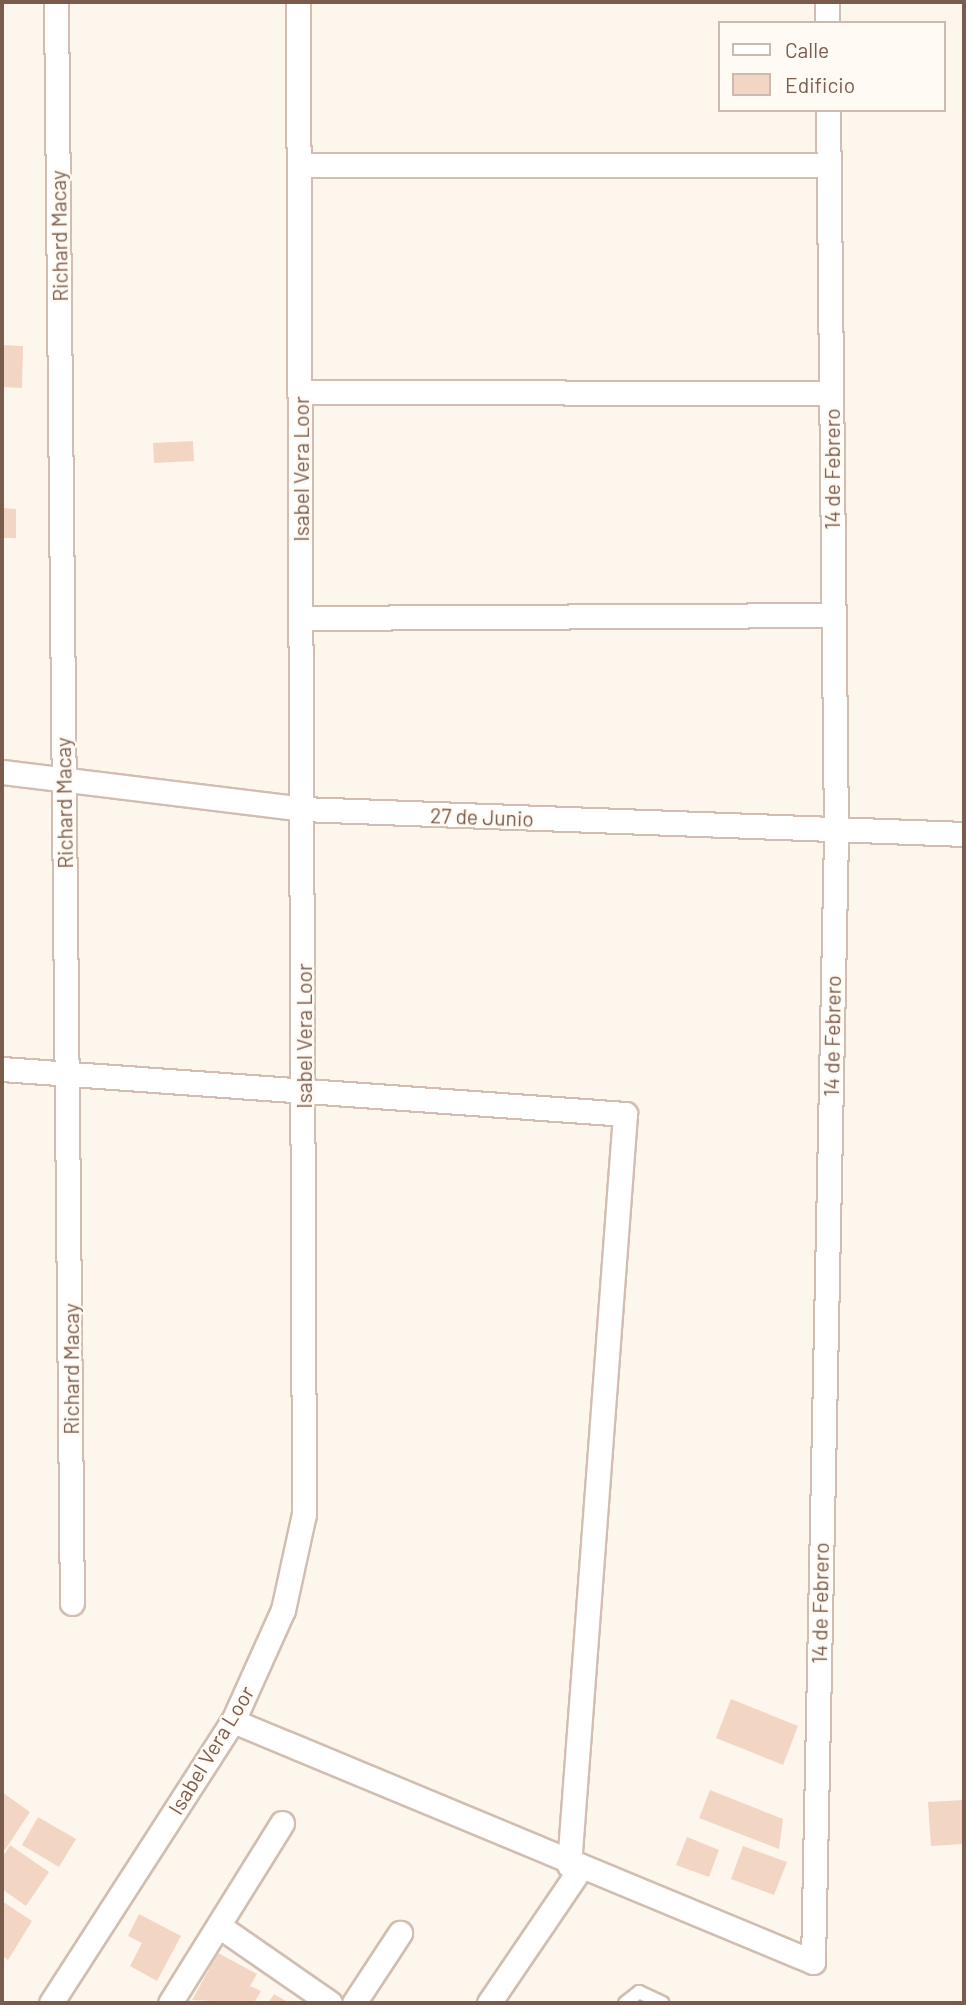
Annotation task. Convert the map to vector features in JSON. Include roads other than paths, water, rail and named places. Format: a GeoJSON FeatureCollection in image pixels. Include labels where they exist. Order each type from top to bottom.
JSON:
{"type":"FeatureCollection","features":[{"type":"Feature","properties":{"kind":"street","name":"Richard Macay"},"geometry":{"type":"LineString","coordinates":[[56,2],[72,1603]]}},
{"type":"Feature","properties":{"kind":"street","name":"Isabel Vera Loor"},"geometry":{"type":"LineString","coordinates":[[51,2003],[233,1721],[283,1610],[304,1514],[298,2]]}},
{"type":"Feature","properties":{"kind":"street"},"geometry":{"type":"LineString","coordinates":[[827,2],[827,21]]}},
{"type":"Feature","properties":{"kind":"street","name":"14 de Febrero"},"geometry":{"type":"LineString","coordinates":[[574,1867],[813,1962],[836,832],[828,112]]}},
{"type":"Feature","properties":{"kind":"street"},"geometry":{"type":"LineString","coordinates":[[299,165],[829,165]]}},
{"type":"Feature","properties":{"kind":"street"},"geometry":{"type":"LineString","coordinates":[[300,392],[831,393]]}},
{"type":"Feature","properties":{"kind":"street"},"geometry":{"type":"LineString","coordinates":[[301,618],[833,615]]}},
{"type":"Feature","properties":{"kind":"street","name":"27 de Junio"},"geometry":{"type":"LineString","coordinates":[[2,772],[64,783],[302,809],[836,832],[964,834]]}},
{"type":"Feature","properties":{"kind":"street"},"geometry":{"type":"LineString","coordinates":[[2,1069],[625,1114],[574,1867],[489,2003]]}},
{"type":"Feature","properties":{"kind":"street"},"geometry":{"type":"LineString","coordinates":[[233,1721],[574,1867]]}},
{"type":"Feature","properties":{"kind":"street"},"geometry":{"type":"LineString","coordinates":[[170,2003],[282,1823]]}},
{"type":"Feature","properties":{"kind":"street"},"geometry":{"type":"LineString","coordinates":[[219,1926],[330,2003]]}},
{"type":"Feature","properties":{"kind":"street"},"geometry":{"type":"LineString","coordinates":[[354,2003],[400,1933]]}},
{"type":"Feature","properties":{"kind":"lane"},"geometry":{"type":"LineString","coordinates":[[625,2003],[639,1992],[663,2003]]}}]}
